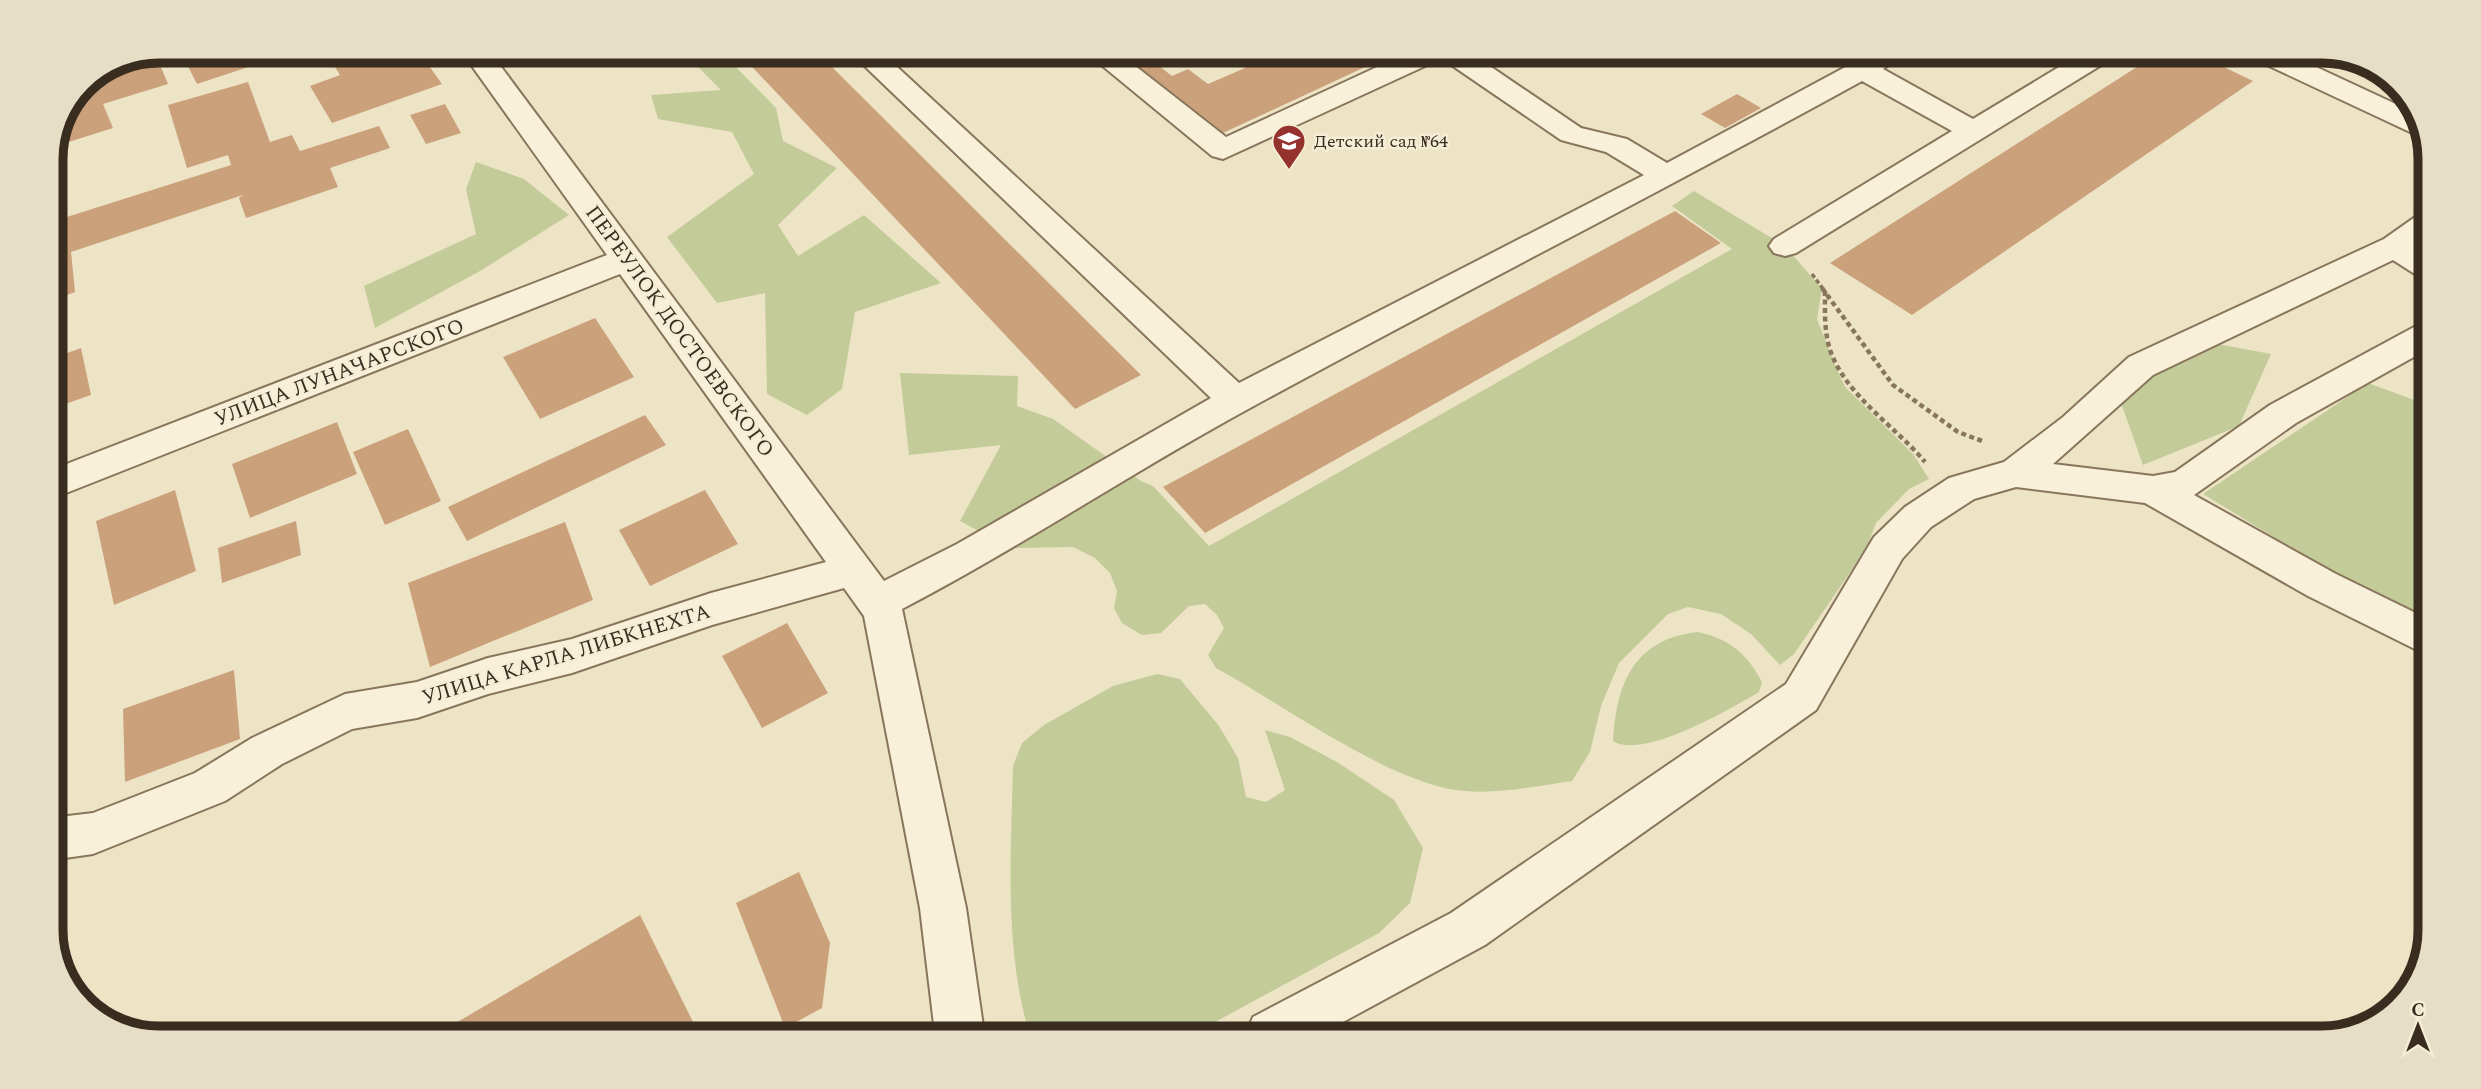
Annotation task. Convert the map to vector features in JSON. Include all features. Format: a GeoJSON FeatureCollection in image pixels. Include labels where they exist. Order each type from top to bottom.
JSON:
{"type":"FeatureCollection","features":[{"type":"Feature","properties":{"kind":"street","name":"ПЕРЕУЛОК ДОСТОЕВСКОГО"},"geometry":{"type":"LineString","coordinates":[[484,63],[881,607]]}},
{"type":"Feature","properties":{"kind":"street"},"geometry":{"type":"LineString","coordinates":[[876,63],[1235,400]]}},
{"type":"Feature","properties":{"kind":"street"},"geometry":{"type":"LineString","coordinates":[[1113,63],[1223,150],[1409,63]]}},
{"type":"Feature","properties":{"kind":"street"},"geometry":{"type":"LineString","coordinates":[[1469,63],[1571,134],[1616,145],[1664,177]]}},
{"type":"Feature","properties":{"kind":"street"},"geometry":{"type":"LineString","coordinates":[[959,1026],[943,908],[881,607],[1235,400],[1664,177],[1874,63],[1973,131]]}},
{"type":"Feature","properties":{"kind":"street"},"geometry":{"type":"LineString","coordinates":[[1785,246],[2085,63]]}},
{"type":"Feature","properties":{"kind":"street"},"geometry":{"type":"LineString","coordinates":[[2286,63],[2411,122]]}},
{"type":"Feature","properties":{"kind":"street"},"geometry":{"type":"LineString","coordinates":[[1284,1026],[1468,929],[1801,697],[1888,548],[1918,517],[1962,488],[2023,467],[2141,366],[2395,246],[2418,230]]}},
{"type":"Feature","properties":{"kind":"street"},"geometry":{"type":"LineString","coordinates":[[2395,246],[2418,261]]}},
{"type":"Feature","properties":{"kind":"street","name":"УЛИЦА ЛУНАЧАРСКОГО"},"geometry":{"type":"LineString","coordinates":[[63,480],[627,259]]}},
{"type":"Feature","properties":{"kind":"street"},"geometry":{"type":"LineString","coordinates":[[2153,491],[2185,484],[2283,414],[2418,340]]}},
{"type":"Feature","properties":{"kind":"street"},"geometry":{"type":"LineString","coordinates":[[2023,467],[2153,491],[2322,585],[2418,633]]}},
{"type":"Feature","properties":{"kind":"street","name":"УЛИЦА КАРЛА ЛИБКНЕХТА"},"geometry":{"type":"LineString","coordinates":[[63,837],[93,833],[209,787],[267,751],[345,712],[417,700],[488,676],[572,656],[711,610],[854,570]]}},
{"type":"Feature","properties":{"kind":"path"},"geometry":{"type":"LineString","coordinates":[[1785,246],[1825,290],[1893,386],[1958,432],[2023,467]]}},
{"type":"Feature","properties":{"kind":"path"},"geometry":{"type":"LineString","coordinates":[[1825,290],[1823,315],[1827,344],[1835,360],[1851,388],[1923,459],[1937,481],[1940,502]]}},
{"type":"Feature","properties":{"kind":"green space"},"geometry":{"type":"Polygon","coordinates":[[[694,63],[732,63],[776,108],[783,141],[837,168],[778,225],[798,256],[864,215],[941,283],[855,312],[842,389],[807,415],[767,394],[765,293],[717,303],[667,237],[754,174],[732,132],[658,119],[651,95],[721,90],[694,63]]]}},
{"type":"Feature","properties":{"kind":"green space"},"geometry":{"type":"Polygon","coordinates":[[[476,162],[524,179],[569,215],[480,271],[375,328],[364,286],[476,234],[466,189],[476,162]]]}},
{"type":"Feature","properties":{"kind":"green space"},"geometry":{"type":"Polygon","coordinates":[[[1694,191],[1785,246],[1822,289],[1817,319],[1846,388],[1913,454],[1929,479],[1909,489],[1876,523],[1868,544],[1847,577],[1794,654],[1780,665],[1751,634],[1721,614],[1688,607],[1668,614],[1619,663],[1601,706],[1590,752],[1572,781],[1505,790],[1465,791],[1436,786],[1372,759],[1216,668],[1208,655],[1224,628],[1217,615],[1205,604],[1189,606],[1161,633],[1142,635],[1122,623],[1114,608],[1117,591],[1110,573],[1095,558],[1073,547],[1010,548],[960,521],[1001,445],[909,455],[900,373],[1018,376],[1017,406],[1053,419],[1141,481],[1153,486],[1209,546],[1732,249],[1672,206],[1694,191]]]}},
{"type":"Feature","properties":{"kind":"green space"},"geometry":{"type":"Polygon","coordinates":[[[2191,339],[2271,354],[2239,426],[2143,465],[2114,383],[2191,339]]]}},
{"type":"Feature","properties":{"kind":"green space"},"geometry":{"type":"Polygon","coordinates":[[[2368,383],[2418,401],[2418,618],[2377,600],[2203,494],[2368,383]]]}},
{"type":"Feature","properties":{"kind":"green space"},"geometry":{"type":"Polygon","coordinates":[[[1698,632],[1719,639],[1744,656],[1762,682],[1759,692],[1708,720],[1665,738],[1627,745],[1613,741],[1619,700],[1633,667],[1644,654],[1659,644],[1676,636],[1698,632]]]}},
{"type":"Feature","properties":{"kind":"green space"},"geometry":{"type":"Polygon","coordinates":[[[1157,674],[1180,679],[1219,726],[1238,758],[1246,797],[1266,802],[1285,790],[1265,730],[1290,737],[1337,762],[1394,800],[1423,848],[1410,903],[1379,933],[1208,1026],[1027,1026],[1012,934],[1013,766],[1022,743],[1044,725],[1113,686],[1157,674]]]}},
{"type":"Feature","properties":{"kind":"building"},"geometry":{"type":"Polygon","coordinates":[[[159,63],[168,84],[103,104],[113,128],[65,143],[73,117],[91,91],[122,70],[159,63]]]}},
{"type":"Feature","properties":{"kind":"building"},"geometry":{"type":"Polygon","coordinates":[[[186,63],[261,63],[197,84],[186,63]]]}},
{"type":"Feature","properties":{"kind":"building"},"geometry":{"type":"Polygon","coordinates":[[[332,63],[427,63],[442,84],[332,123],[310,86],[340,75],[332,63]]]}},
{"type":"Feature","properties":{"kind":"building"},"geometry":{"type":"Polygon","coordinates":[[[748,63],[828,63],[1141,375],[1075,409],[748,63]]]}},
{"type":"Feature","properties":{"kind":"building"},"geometry":{"type":"Polygon","coordinates":[[[1134,63],[1163,63],[1158,65],[1172,76],[1188,69],[1208,84],[1257,63],[1374,63],[1223,133],[1134,63]]]}},
{"type":"Feature","properties":{"kind":"building"},"geometry":{"type":"Polygon","coordinates":[[[2143,63],[2215,63],[2253,81],[1912,315],[1830,263],[2143,63]]]}},
{"type":"Feature","properties":{"kind":"building"},"geometry":{"type":"Polygon","coordinates":[[[248,82],[270,142],[292,135],[300,151],[379,126],[390,148],[330,168],[338,187],[246,218],[239,198],[243,195],[71,252],[75,292],[63,296],[63,218],[231,165],[228,155],[187,168],[168,105],[248,82]]]}},
{"type":"Feature","properties":{"kind":"building"},"geometry":{"type":"Polygon","coordinates":[[[1737,94],[1761,108],[1725,128],[1701,114],[1737,94]]]}},
{"type":"Feature","properties":{"kind":"building"},"geometry":{"type":"Polygon","coordinates":[[[445,104],[461,133],[426,144],[410,115],[445,104]]]}},
{"type":"Feature","properties":{"kind":"building"},"geometry":{"type":"Polygon","coordinates":[[[1675,211],[1721,243],[1205,533],[1163,487],[1675,211]]]}},
{"type":"Feature","properties":{"kind":"building"},"geometry":{"type":"Polygon","coordinates":[[[595,318],[634,377],[540,419],[503,357],[595,318]]]}},
{"type":"Feature","properties":{"kind":"building"},"geometry":{"type":"Polygon","coordinates":[[[81,348],[91,395],[63,405],[63,355],[81,348]]]}},
{"type":"Feature","properties":{"kind":"building"},"geometry":{"type":"Polygon","coordinates":[[[645,415],[666,445],[467,541],[448,507],[645,415]]]}},
{"type":"Feature","properties":{"kind":"building"},"geometry":{"type":"Polygon","coordinates":[[[337,422],[357,474],[250,518],[232,464],[337,422]]]}},
{"type":"Feature","properties":{"kind":"building"},"geometry":{"type":"Polygon","coordinates":[[[408,429],[441,501],[385,525],[353,452],[408,429]]]}},
{"type":"Feature","properties":{"kind":"building"},"geometry":{"type":"Polygon","coordinates":[[[175,490],[196,571],[114,605],[96,521],[175,490]]]}},
{"type":"Feature","properties":{"kind":"building"},"geometry":{"type":"Polygon","coordinates":[[[705,490],[738,544],[650,586],[619,530],[705,490]]]}},
{"type":"Feature","properties":{"kind":"building"},"geometry":{"type":"Polygon","coordinates":[[[296,521],[301,555],[222,583],[218,548],[296,521]]]}},
{"type":"Feature","properties":{"kind":"building"},"geometry":{"type":"Polygon","coordinates":[[[565,522],[593,600],[430,667],[408,583],[565,522]]]}},
{"type":"Feature","properties":{"kind":"building"},"geometry":{"type":"Polygon","coordinates":[[[787,623],[828,693],[762,728],[722,656],[787,623]]]}},
{"type":"Feature","properties":{"kind":"building"},"geometry":{"type":"Polygon","coordinates":[[[234,670],[240,739],[125,782],[123,709],[234,670]]]}},
{"type":"Feature","properties":{"kind":"building"},"geometry":{"type":"Polygon","coordinates":[[[799,872],[830,943],[822,1008],[784,1026],[736,903],[799,872]]]}},
{"type":"Feature","properties":{"kind":"building"},"geometry":{"type":"Polygon","coordinates":[[[640,915],[695,1026],[451,1026],[640,915]]]}},
{"type":"Feature","properties":{"kind":"place","name":"Детский сад №64"},"geometry":{"type":"Point","coordinates":[1289,171]}}]}
